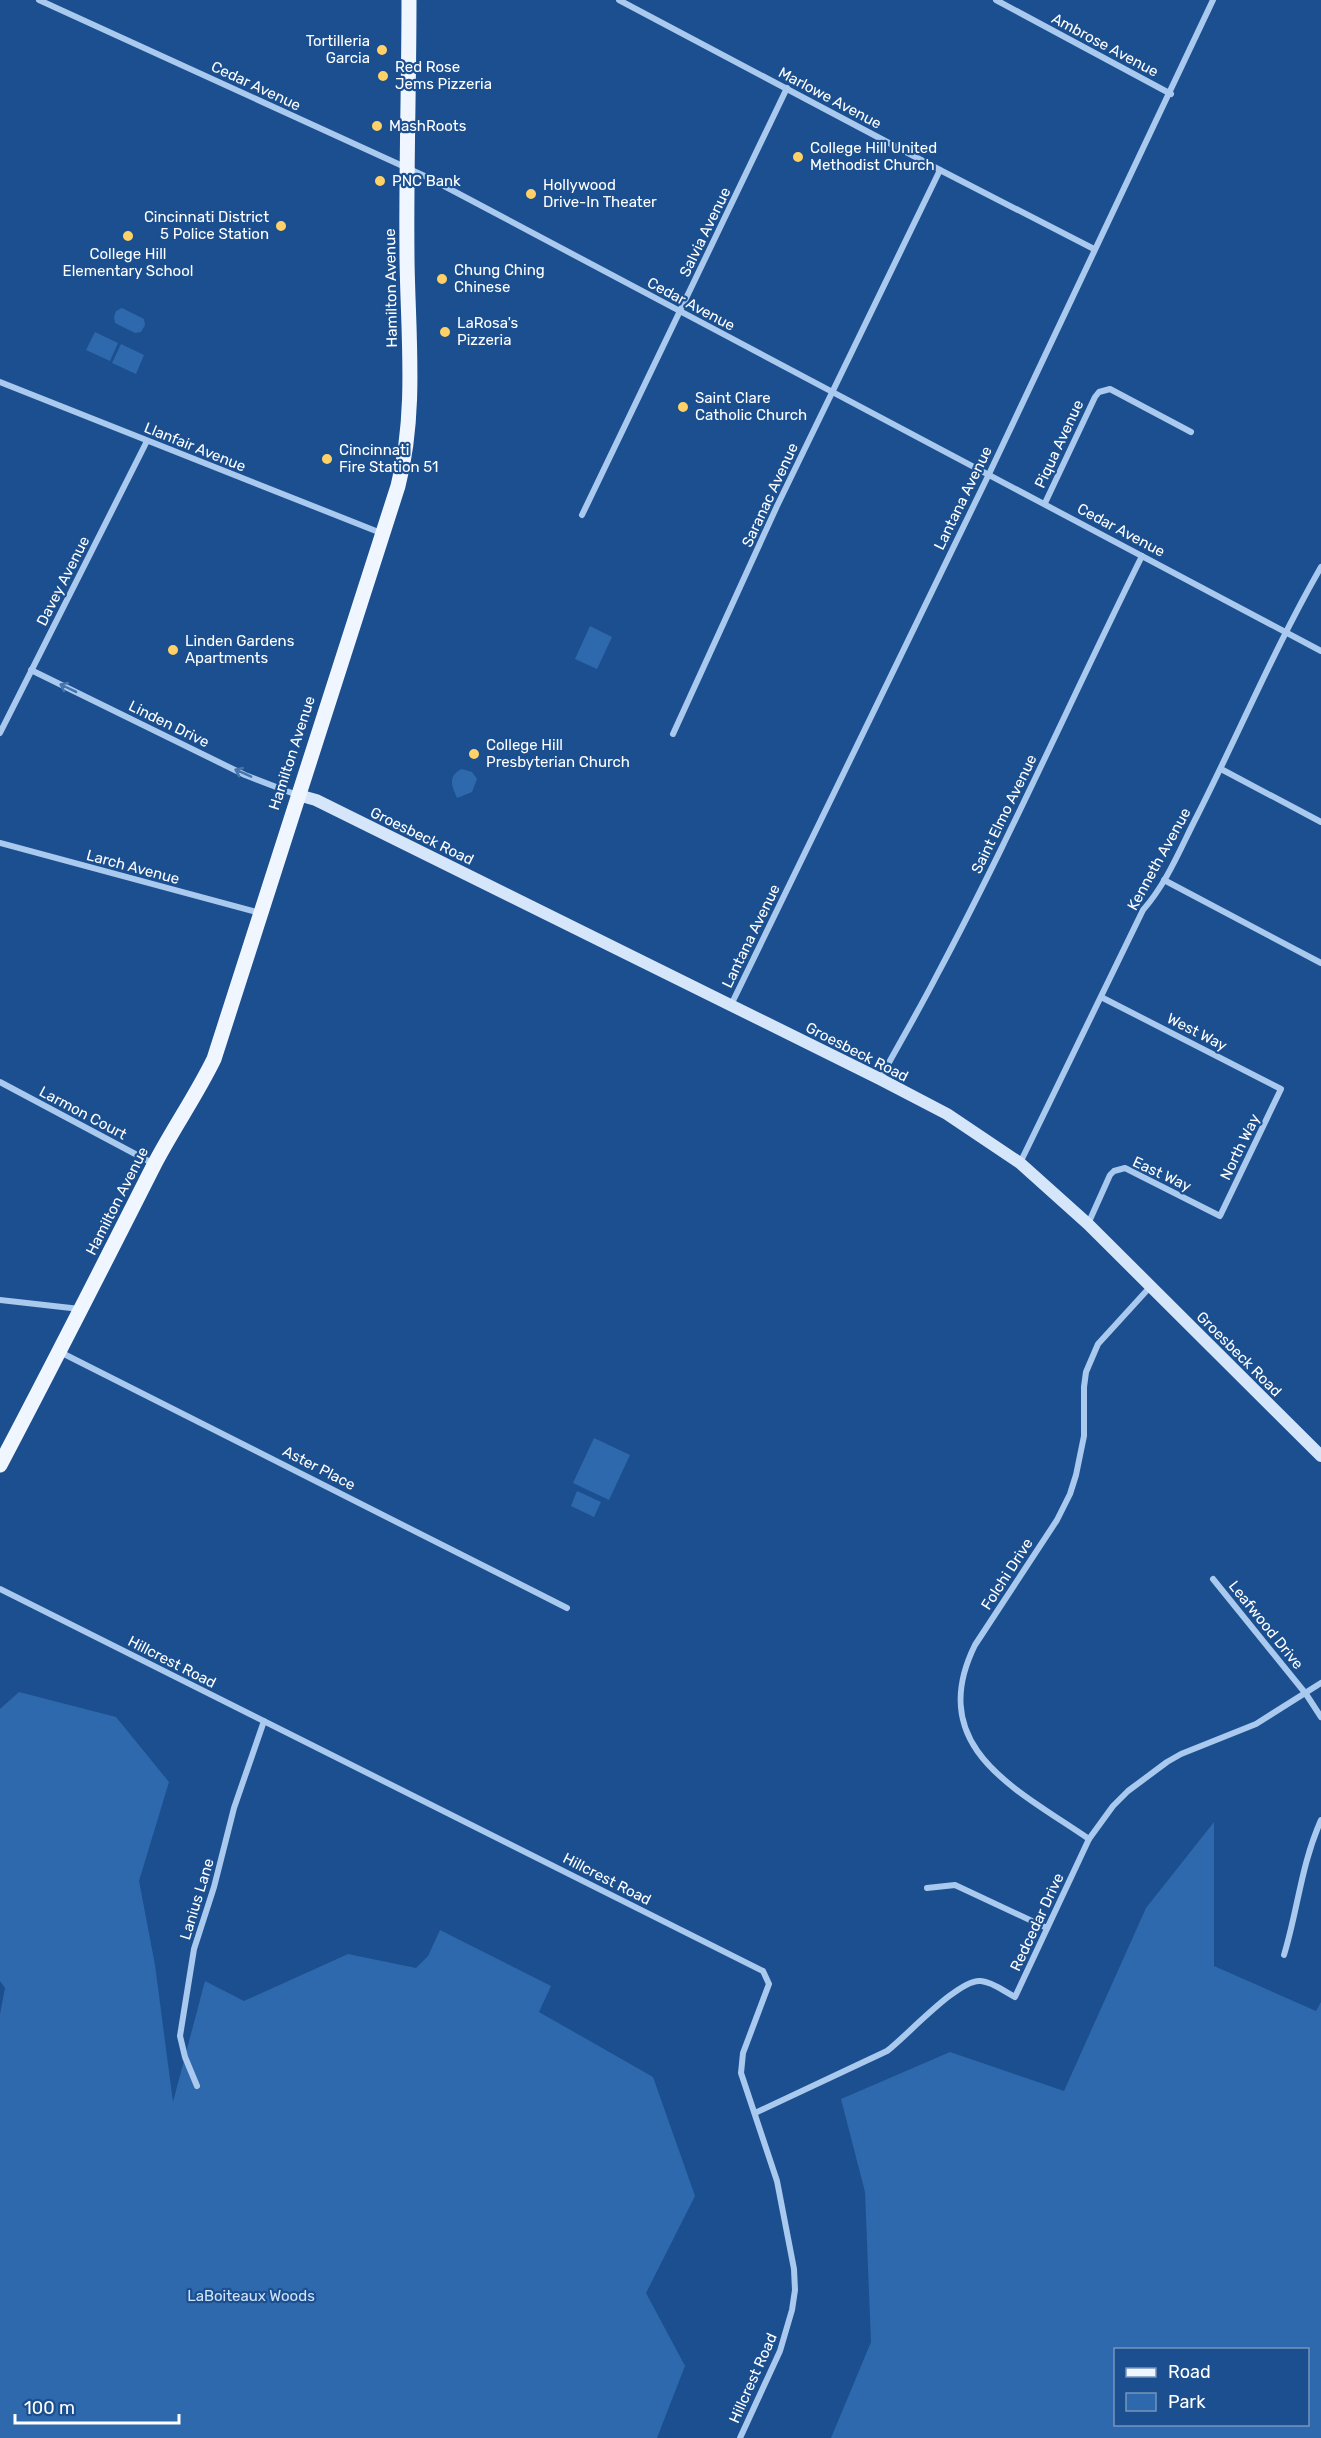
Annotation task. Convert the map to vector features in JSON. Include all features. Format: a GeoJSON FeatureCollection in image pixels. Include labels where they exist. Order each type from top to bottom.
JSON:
{"type":"FeatureCollection","features":[{"type":"Feature","properties":{"kind":"main road","name":"Hamilton Avenue"},"geometry":{"type":"LineString","coordinates":[[0,1465],[155,1164],[201,1087],[214,1059],[404,463],[410,419],[407,257],[409,0]]}},
{"type":"Feature","properties":{"kind":"street","name":"Cedar Avenue"},"geometry":{"type":"LineString","coordinates":[[39,0],[429,178],[1321,651]]}},
{"type":"Feature","properties":{"kind":"street","name":"Marlowe Avenue"},"geometry":{"type":"LineString","coordinates":[[619,0],[940,170],[1095,249]]}},
{"type":"Feature","properties":{"kind":"street","name":"Ambrose Avenue"},"geometry":{"type":"LineString","coordinates":[[996,0],[1171,94]]}},
{"type":"Feature","properties":{"kind":"street","name":"Lantana Avenue"},"geometry":{"type":"LineString","coordinates":[[731,1005],[989,474],[1214,0]]}},
{"type":"Feature","properties":{"kind":"street","name":"Salvia Avenue"},"geometry":{"type":"LineString","coordinates":[[582,515],[788,88]]}},
{"type":"Feature","properties":{"kind":"street","name":"Saranac Avenue"},"geometry":{"type":"LineString","coordinates":[[672,734],[832,392],[940,170]]}},
{"type":"Feature","properties":{"kind":"street","name":"Llanfair Avenue"},"geometry":{"type":"LineString","coordinates":[[0,382],[382,534]]}},
{"type":"Feature","properties":{"kind":"street","name":"Piqua Avenue"},"geometry":{"type":"LineString","coordinates":[[1045,503],[1099,392],[1110,389],[1191,432]]}},
{"type":"Feature","properties":{"kind":"street","name":"Davey Avenue"},"geometry":{"type":"LineString","coordinates":[[0,733],[147,441]]}},
{"type":"Feature","properties":{"kind":"street","name":"Saint Elmo Avenue"},"geometry":{"type":"LineString","coordinates":[[880,1079],[958,933],[1142,556]]}},
{"type":"Feature","properties":{"kind":"street","name":"Kenneth Avenue"},"geometry":{"type":"LineString","coordinates":[[1020,1163],[1143,910],[1164,880],[1221,769],[1285,633],[1321,567]]}},
{"type":"Feature","properties":{"kind":"street","name":"Linden Drive"},"geometry":{"type":"LineString","coordinates":[[31,670],[245,775],[297,795]]}},
{"type":"Feature","properties":{"kind":"street"},"geometry":{"type":"LineString","coordinates":[[1221,769],[1321,822]]}},
{"type":"Feature","properties":{"kind":"street","name":"Groesbeck Road"},"geometry":{"type":"LineString","coordinates":[[297,795],[316,800],[947,1114],[1020,1163],[1088,1224],[1321,1456]]}},
{"type":"Feature","properties":{"kind":"street","name":"Larch Avenue"},"geometry":{"type":"LineString","coordinates":[[0,843],[260,913]]}},
{"type":"Feature","properties":{"kind":"street"},"geometry":{"type":"LineString","coordinates":[[1164,880],[1321,963]]}},
{"type":"Feature","properties":{"kind":"street","name":"West Way"},"geometry":{"type":"LineString","coordinates":[[1101,997],[1281,1089]]}},
{"type":"Feature","properties":{"kind":"street","name":"Larmon Court"},"geometry":{"type":"LineString","coordinates":[[0,1082],[155,1164]]}},
{"type":"Feature","properties":{"kind":"street","name":"North Way"},"geometry":{"type":"LineString","coordinates":[[1220,1216],[1281,1089]]}},
{"type":"Feature","properties":{"kind":"street","name":"East Way"},"geometry":{"type":"LineString","coordinates":[[1088,1224],[1110,1174],[1125,1168],[1220,1216]]}},
{"type":"Feature","properties":{"kind":"street","name":"Folchi Drive"},"geometry":{"type":"LineString","coordinates":[[1089,1839],[1001,1779],[989,1768],[972,1743],[966,1729],[961,1704],[961,1688],[968,1659],[975,1645],[1056,1520],[1070,1494],[1082,1451],[1084,1387],[1091,1357],[1100,1340],[1150,1287]]}},
{"type":"Feature","properties":{"kind":"street"},"geometry":{"type":"LineString","coordinates":[[0,1300],[81,1309]]}},
{"type":"Feature","properties":{"kind":"street","name":"Aster Place"},"geometry":{"type":"LineString","coordinates":[[60,1352],[567,1608]]}},
{"type":"Feature","properties":{"kind":"street","name":"Leafwood Drive"},"geometry":{"type":"LineString","coordinates":[[1213,1579],[1306,1694],[1321,1717]]}},
{"type":"Feature","properties":{"kind":"street","name":"Hillcrest Road"},"geometry":{"type":"LineString","coordinates":[[0,1590],[763,1971],[769,1984],[743,2053],[741,2073],[777,2181],[794,2269],[795,2290],[780,2352],[740,2438]]}},
{"type":"Feature","properties":{"kind":"street","name":"Redcedar Drive"},"geometry":{"type":"LineString","coordinates":[[755,2113],[887,2051],[964,1984],[980,1981],[998,1987],[1015,1998],[1089,1839],[1113,1806],[1128,1791],[1167,1762],[1181,1754],[1256,1724],[1321,1683]]}},
{"type":"Feature","properties":{"kind":"street","name":"Lanius Lane"},"geometry":{"type":"LineString","coordinates":[[197,2086],[185,2057],[180,2036],[194,1949],[214,1887],[234,1808],[264,1721]]}},
{"type":"Feature","properties":{"kind":"street"},"geometry":{"type":"LineString","coordinates":[[1284,1956],[1304,1863],[1321,1820]]}},
{"type":"Feature","properties":{"kind":"street"},"geometry":{"type":"LineString","coordinates":[[927,1888],[955,1885],[1047,1928]]}},
{"type":"Feature","properties":{"kind":"green space"},"geometry":{"type":"Polygon","coordinates":[[[122,308],[144,319],[145,325],[141,332],[135,333],[115,323],[116,311],[122,308]]]}},
{"type":"Feature","properties":{"kind":"green space"},"geometry":{"type":"Polygon","coordinates":[[[95,332],[118,343],[110,361],[86,350],[95,332]]]}},
{"type":"Feature","properties":{"kind":"green space"},"geometry":{"type":"Polygon","coordinates":[[[121,344],[144,355],[136,374],[112,363],[121,344]]]}},
{"type":"Feature","properties":{"kind":"green space"},"geometry":{"type":"Polygon","coordinates":[[[590,626],[612,637],[597,669],[575,659],[590,626]]]}},
{"type":"Feature","properties":{"kind":"green space"},"geometry":{"type":"Polygon","coordinates":[[[462,769],[472,772],[477,779],[472,792],[457,798],[452,782],[454,775],[462,769]]]}},
{"type":"Feature","properties":{"kind":"green space"},"geometry":{"type":"Polygon","coordinates":[[[594,1438],[630,1455],[609,1500],[573,1483],[594,1438]]]}},
{"type":"Feature","properties":{"kind":"green space"},"geometry":{"type":"Polygon","coordinates":[[[577,1491],[601,1502],[594,1517],[571,1506],[577,1491]]]}},
{"type":"Feature","properties":{"kind":"green space","name":"LaBoiteaux Woods"},"geometry":{"type":"Polygon","coordinates":[[[19,1692],[116,1717],[169,1782],[139,1881],[155,1965],[173,2102],[205,1981],[244,2001],[348,1954],[416,1968],[428,1956],[440,1930],[551,1986],[539,2012],[653,2077],[695,2196],[646,2293],[685,2366],[657,2438],[0,2438],[0,2014],[5,1988],[0,1981],[0,1709],[19,1692]]]}},
{"type":"Feature","properties":{"kind":"green space"},"geometry":{"type":"Polygon","coordinates":[[[1214,1822],[1214,1966],[1316,2011],[1321,2002],[1321,2438],[831,2438],[871,2342],[865,2192],[841,2099],[950,2052],[1064,2091],[1146,1908],[1214,1822]]]}},
{"type":"Feature","properties":{"kind":"place","name":"Tortilleria Garcia"},"geometry":{"type":"Point","coordinates":[382,50]}},
{"type":"Feature","properties":{"kind":"place","name":"Red Rose Jems Pizzeria"},"geometry":{"type":"Point","coordinates":[383,76]}},
{"type":"Feature","properties":{"kind":"place","name":"MashRoots"},"geometry":{"type":"Point","coordinates":[377,126]}},
{"type":"Feature","properties":{"kind":"place","name":"College Hill United Methodist Church"},"geometry":{"type":"Point","coordinates":[798,157]}},
{"type":"Feature","properties":{"kind":"place","name":"PNC Bank"},"geometry":{"type":"Point","coordinates":[380,181]}},
{"type":"Feature","properties":{"kind":"place","name":"Hollywood Drive-In Theater"},"geometry":{"type":"Point","coordinates":[531,194]}},
{"type":"Feature","properties":{"kind":"place","name":"Cincinnati District 5 Police Station"},"geometry":{"type":"Point","coordinates":[281,226]}},
{"type":"Feature","properties":{"kind":"place","name":"College Hill Elementary School"},"geometry":{"type":"Point","coordinates":[128,236]}},
{"type":"Feature","properties":{"kind":"place","name":"Chung Ching Chinese"},"geometry":{"type":"Point","coordinates":[442,279]}},
{"type":"Feature","properties":{"kind":"place","name":"LaRosa's Pizzeria"},"geometry":{"type":"Point","coordinates":[445,332]}},
{"type":"Feature","properties":{"kind":"place","name":"Saint Clare Catholic Church"},"geometry":{"type":"Point","coordinates":[683,407]}},
{"type":"Feature","properties":{"kind":"place","name":"Cincinnati Fire Station 51"},"geometry":{"type":"Point","coordinates":[327,459]}},
{"type":"Feature","properties":{"kind":"place","name":"Linden Gardens Apartments"},"geometry":{"type":"Point","coordinates":[173,650]}},
{"type":"Feature","properties":{"kind":"place","name":"College Hill Presbyterian Church"},"geometry":{"type":"Point","coordinates":[474,754]}}]}
